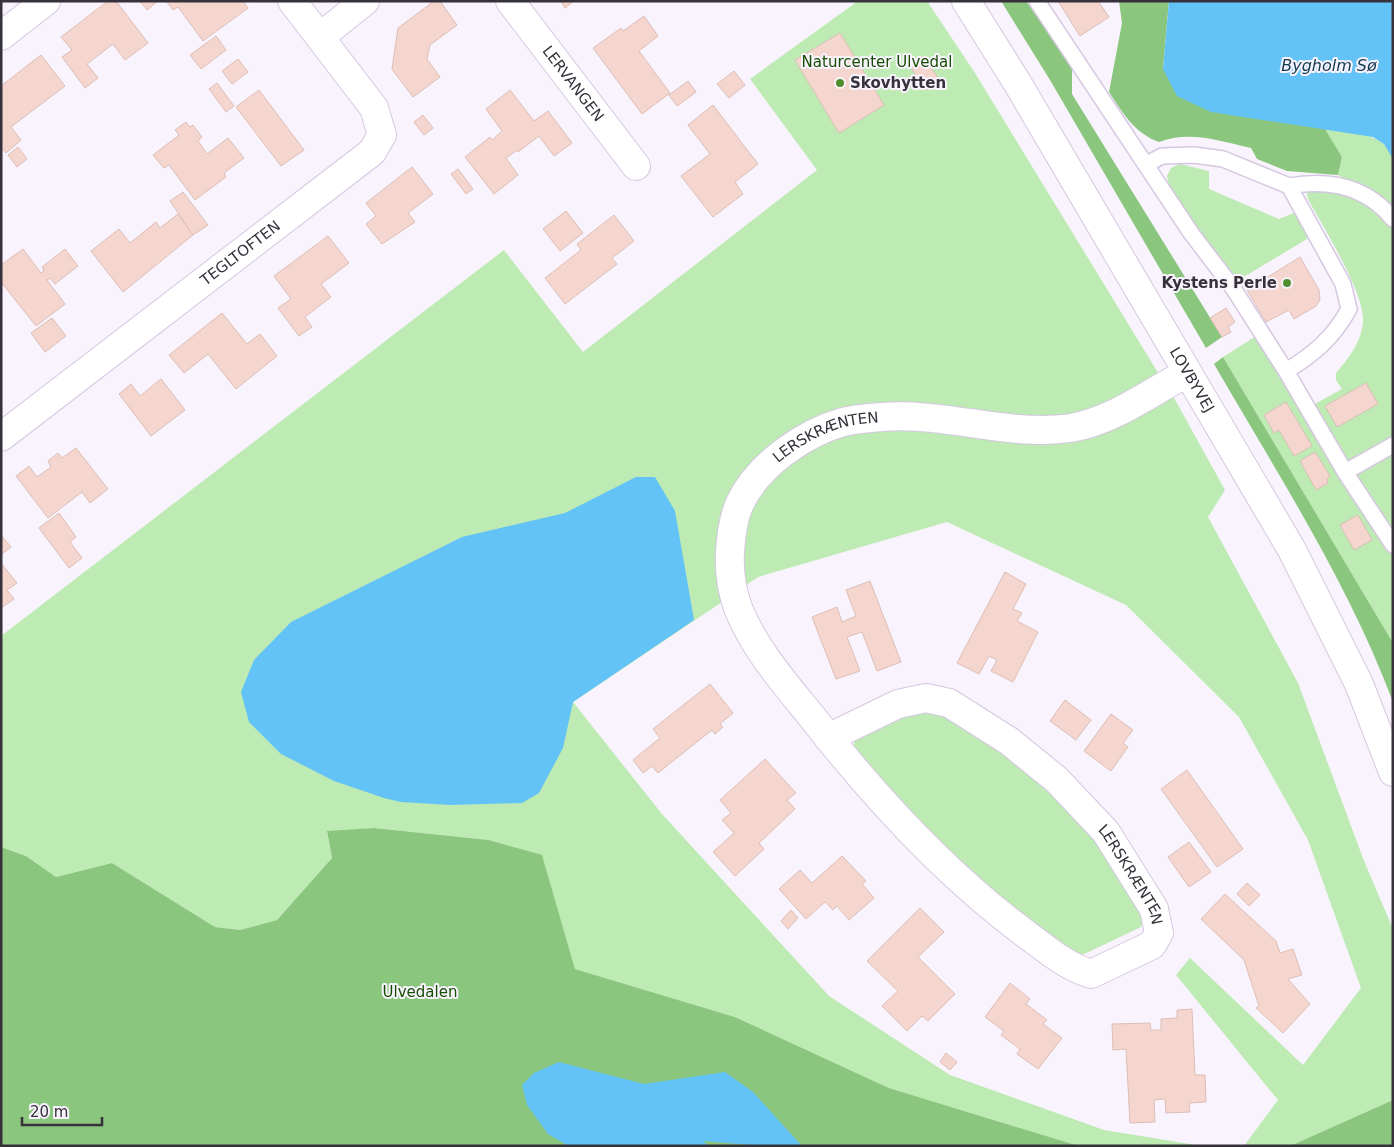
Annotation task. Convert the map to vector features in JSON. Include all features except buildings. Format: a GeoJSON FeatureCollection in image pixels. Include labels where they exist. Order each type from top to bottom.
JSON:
{"type":"FeatureCollection","features":[{"type":"Feature","properties":{"kind":"street"},"geometry":{"type":"LineString","coordinates":[[1,36],[46,1]]}},
{"type":"Feature","properties":{"kind":"street","name":"TEGLTOFTEN"},"geometry":{"type":"LineString","coordinates":[[1,437],[372,152],[382,135],[374,108],[292,1]]}},
{"type":"Feature","properties":{"kind":"street"},"geometry":{"type":"LineString","coordinates":[[320,37],[365,1]]}},
{"type":"Feature","properties":{"kind":"street","name":"LERVANGEN"},"geometry":{"type":"LineString","coordinates":[[510,1],[636,166]]}},
{"type":"Feature","properties":{"kind":"street","name":"LOVBYVEJ"},"geometry":{"type":"LineString","coordinates":[[966,1],[1018,84],[1292,550],[1359,684],[1393,772]]}},
{"type":"Feature","properties":{"kind":"street","name":"LERSKRÆNTEN"},"geometry":{"type":"LineString","coordinates":[[828,738],[898,704],[926,698],[949,702],[1002,736],[1057,780],[1106,832],[1154,909],[1159,933],[1152,945],[1091,974],[1072,968],[1007,921],[962,882],[828,738],[757,647],[737,605],[730,567],[731,534],[740,503],[757,479],[777,458],[806,437],[843,422],[881,417],[919,416],[1032,431],[1073,427],[1104,418],[1187,373]]}},
{"type":"Feature","properties":{"kind":"lane"},"geometry":{"type":"LineString","coordinates":[[1037,1],[1147,164],[1191,233],[1232,288],[1286,371],[1345,472],[1393,544]]}},
{"type":"Feature","properties":{"kind":"lane"},"geometry":{"type":"LineString","coordinates":[[1147,164],[1162,156],[1194,155],[1224,159],[1289,186],[1312,182],[1346,185],[1375,200],[1393,219]]}},
{"type":"Feature","properties":{"kind":"lane"},"geometry":{"type":"LineString","coordinates":[[1286,371],[1309,357],[1326,342],[1341,325],[1350,309],[1343,284],[1289,186]]}},
{"type":"Feature","properties":{"kind":"lane"},"geometry":{"type":"LineString","coordinates":[[1345,472],[1393,445]]}},
{"type":"Feature","properties":{"kind":"green space","name":"Naturcenter Ulvedal"},"geometry":{"type":"Polygon","coordinates":[[[858,1],[927,1],[975,73],[1160,376],[1082,415],[1028,421],[925,403],[872,406],[782,438],[716,559],[722,602],[573,702],[662,814],[829,996],[950,1075],[1104,1130],[1202,1146],[1079,1146],[889,1088],[735,1017],[575,969],[542,856],[489,840],[374,828],[327,832],[332,858],[277,920],[240,930],[215,927],[112,863],[56,877],[26,856],[1,847],[1,636],[504,250],[583,352],[817,170],[750,79],[858,1]]]}},
{"type":"Feature","properties":{"kind":"green space"},"geometry":{"type":"Polygon","coordinates":[[[1001,1],[1026,1],[1072,66],[1072,94],[1222,337],[1206,348],[1050,80],[1001,1]]]}},
{"type":"Feature","properties":{"kind":"green space"},"geometry":{"type":"Polygon","coordinates":[[[1119,1],[1169,1],[1163,69],[1276,121],[1325,129],[1342,157],[1338,175],[1287,171],[1257,159],[1251,148],[1216,140],[1181,137],[1159,142],[1136,128],[1109,92],[1122,23],[1119,1]]]}},
{"type":"Feature","properties":{"kind":"green space"},"geometry":{"type":"Polygon","coordinates":[[[1325,129],[1365,135],[1383,143],[1389,150],[1393,159],[1393,211],[1378,196],[1338,175],[1342,157],[1325,129]]]}},
{"type":"Feature","properties":{"kind":"green space"},"geometry":{"type":"Polygon","coordinates":[[[1180,164],[1209,171],[1209,189],[1279,219],[1294,213],[1308,235],[1307,239],[1237,281],[1203,237],[1169,186],[1167,176],[1171,168],[1180,164]]]}},
{"type":"Feature","properties":{"kind":"green space"},"geometry":{"type":"Polygon","coordinates":[[[1311,188],[1336,192],[1356,198],[1374,209],[1393,227],[1393,643],[1223,357],[1256,336],[1304,410],[1342,389],[1336,380],[1336,373],[1358,341],[1363,319],[1357,292],[1350,276],[1308,199],[1307,193],[1311,188]]]}},
{"type":"Feature","properties":{"kind":"green space"},"geometry":{"type":"Polygon","coordinates":[[[1223,357],[1393,643],[1393,702],[1375,658],[1334,572],[1214,364],[1223,357]]]}},
{"type":"Feature","properties":{"kind":"green space"},"geometry":{"type":"Polygon","coordinates":[[[1173,396],[1225,490],[1208,517],[1298,683],[1364,861],[1393,929],[1393,1100],[1290,1146],[1244,1146],[1278,1100],[1176,975],[1190,958],[1303,1065],[1361,988],[1308,840],[1239,717],[1126,605],[947,522],[758,577],[742,588],[742,536],[751,505],[775,472],[826,441],[880,428],[970,434],[1028,443],[1088,435],[1173,396]]]}},
{"type":"Feature","properties":{"kind":"green space"},"geometry":{"type":"Polygon","coordinates":[[[928,712],[940,713],[972,729],[1060,797],[1101,845],[1144,919],[1141,927],[1078,957],[1016,914],[930,835],[854,749],[854,740],[880,725],[899,718],[928,712]]]}},
{"type":"Feature","properties":{"kind":"green space","name":"Ulvedalen"},"geometry":{"type":"Polygon","coordinates":[[[374,828],[489,840],[542,855],[575,969],[735,1017],[889,1088],[1079,1146],[1,1146],[1,847],[26,856],[56,877],[112,863],[215,927],[240,930],[277,920],[332,858],[327,831],[374,828]]]}},
{"type":"Feature","properties":{"kind":"green space"},"geometry":{"type":"Polygon","coordinates":[[[1393,1100],[1393,1146],[1290,1146],[1393,1100]]]}},
{"type":"Feature","properties":{"kind":"water","name":"Bygholm Sø"},"geometry":{"type":"Polygon","coordinates":[[[1169,1],[1393,1],[1393,159],[1384,144],[1373,137],[1211,112],[1177,96],[1163,69],[1169,1]]]}},
{"type":"Feature","properties":{"kind":"water"},"geometry":{"type":"Polygon","coordinates":[[[636,477],[655,477],[675,511],[694,620],[573,702],[563,748],[539,793],[522,803],[450,805],[401,802],[384,798],[334,781],[281,754],[249,722],[241,692],[254,660],[291,622],[462,537],[565,513],[636,477]]]}},
{"type":"Feature","properties":{"kind":"water"},"geometry":{"type":"Polygon","coordinates":[[[559,1062],[644,1084],[725,1072],[753,1092],[801,1145],[763,1146],[703,1141],[709,1146],[569,1146],[548,1134],[527,1105],[522,1085],[534,1073],[559,1062]]]}},
{"type":"Feature","properties":{"kind":"place","name":"Skovhytten"},"geometry":{"type":"Point","coordinates":[840,83]}},
{"type":"Feature","properties":{"kind":"place","name":"Kystens Perle"},"geometry":{"type":"Point","coordinates":[1287,283]}}]}
